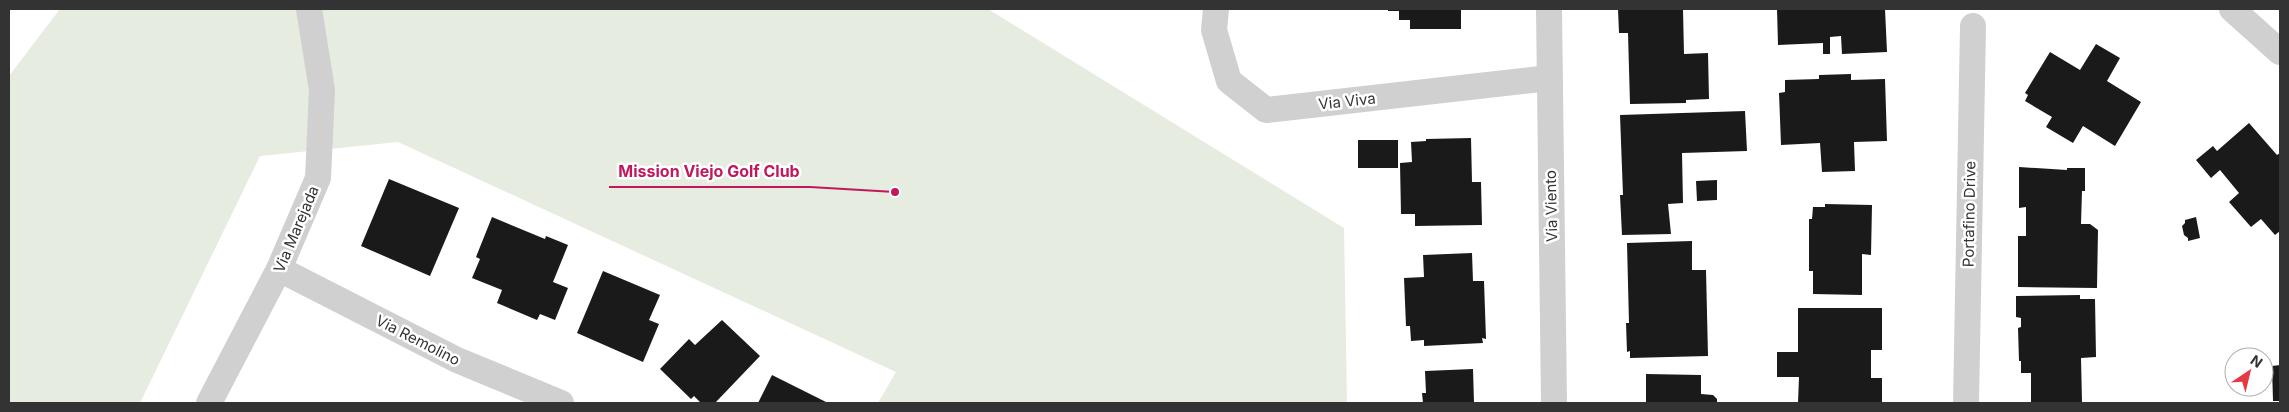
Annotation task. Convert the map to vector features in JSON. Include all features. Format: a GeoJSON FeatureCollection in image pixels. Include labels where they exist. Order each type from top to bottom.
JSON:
{"type":"FeatureCollection","features":[{"type":"Feature","properties":{"kind":"street","name":"Via Marejada"},"geometry":{"type":"LineString","coordinates":[[209,403],[279,269],[318,178],[322,90],[309,9]]}},
{"type":"Feature","properties":{"kind":"street","name":"Via Viva"},"geometry":{"type":"LineString","coordinates":[[1216,9],[1214,30],[1229,81],[1266,110],[1549,78]]}},
{"type":"Feature","properties":{"kind":"street","name":"Via Viento"},"geometry":{"type":"LineString","coordinates":[[1548,9],[1554,403]]}},
{"type":"Feature","properties":{"kind":"street"},"geometry":{"type":"LineString","coordinates":[[2232,9],[2280,52]]}},
{"type":"Feature","properties":{"kind":"street","name":"Portafino Drive"},"geometry":{"type":"LineString","coordinates":[[1966,403],[1973,26]]}},
{"type":"Feature","properties":{"kind":"street","name":"Via Remolino"},"geometry":{"type":"LineString","coordinates":[[279,269],[457,360],[561,403]]}},
{"type":"Feature","properties":{"kind":"shaded area"},"geometry":{"type":"Polygon","coordinates":[[[60,9],[988,9],[1344,228],[1347,403],[878,403],[896,372],[398,142],[260,156],[140,403],[9,403],[9,76],[60,9]]]}},
{"type":"Feature","properties":{"kind":"building"},"geometry":{"type":"Polygon","coordinates":[[[1388,9],[1461,9],[1461,29],[1410,29],[1410,20],[1399,20],[1399,11],[1388,11],[1388,9]]]}},
{"type":"Feature","properties":{"kind":"building"},"geometry":{"type":"Polygon","coordinates":[[[1618,9],[1683,9],[1684,54],[1708,53],[1709,99],[1686,100],[1686,103],[1630,104],[1628,33],[1619,33],[1618,9]]]}},
{"type":"Feature","properties":{"kind":"building"},"geometry":{"type":"Polygon","coordinates":[[[1777,9],[1885,9],[1887,52],[1842,54],[1841,36],[1830,37],[1830,54],[1823,54],[1823,43],[1778,45],[1777,9]]]}},
{"type":"Feature","properties":{"kind":"building"},"geometry":{"type":"Polygon","coordinates":[[[2096,44],[2120,58],[2107,81],[2141,102],[2115,146],[2083,126],[2073,143],[2046,127],[2052,117],[2025,101],[2028,95],[2025,93],[2050,52],[2080,70],[2096,44]]]}},
{"type":"Feature","properties":{"kind":"building"},"geometry":{"type":"Polygon","coordinates":[[[1851,74],[1851,80],[1885,79],[1887,141],[1854,142],[1855,171],[1822,172],[1820,143],[1781,145],[1779,93],[1785,92],[1785,80],[1819,79],[1819,75],[1851,74]]]}},
{"type":"Feature","properties":{"kind":"building"},"geometry":{"type":"Polygon","coordinates":[[[1745,111],[1747,151],[1682,153],[1683,203],[1668,204],[1671,234],[1622,235],[1620,195],[1623,195],[1620,115],[1745,111]]]}},
{"type":"Feature","properties":{"kind":"building"},"geometry":{"type":"Polygon","coordinates":[[[2249,123],[2277,155],[2280,153],[2280,231],[2275,235],[2261,219],[2251,227],[2229,202],[2239,193],[2220,170],[2211,178],[2196,160],[2213,146],[2217,151],[2249,123]]]}},
{"type":"Feature","properties":{"kind":"building"},"geometry":{"type":"Polygon","coordinates":[[[1471,138],[1472,182],[1481,182],[1482,225],[1415,226],[1415,214],[1401,214],[1400,163],[1412,162],[1411,142],[1426,141],[1426,139],[1471,138]]]}},
{"type":"Feature","properties":{"kind":"building"},"geometry":{"type":"Polygon","coordinates":[[[1358,140],[1398,140],[1398,168],[1358,168],[1358,140]]]}},
{"type":"Feature","properties":{"kind":"building"},"geometry":{"type":"Polygon","coordinates":[[[2019,167],[2067,170],[2067,168],[2085,168],[2085,191],[2082,191],[2081,224],[2090,224],[2098,230],[2097,288],[2018,287],[2018,236],[2026,236],[2026,207],[2019,208],[2019,167]]]}},
{"type":"Feature","properties":{"kind":"building"},"geometry":{"type":"Polygon","coordinates":[[[389,179],[459,208],[430,276],[361,246],[389,179]]]}},
{"type":"Feature","properties":{"kind":"building"},"geometry":{"type":"Polygon","coordinates":[[[1717,180],[1717,200],[1697,201],[1696,181],[1717,180]]]}},
{"type":"Feature","properties":{"kind":"building"},"geometry":{"type":"Polygon","coordinates":[[[1825,204],[1872,205],[1871,255],[1862,254],[1862,295],[1813,294],[1813,271],[1809,271],[1809,219],[1812,219],[1813,207],[1825,207],[1825,204]]]}},
{"type":"Feature","properties":{"kind":"building"},"geometry":{"type":"Polygon","coordinates":[[[492,217],[545,239],[546,236],[568,245],[553,282],[568,288],[555,320],[540,314],[537,320],[497,303],[502,290],[472,278],[480,259],[476,257],[492,217]]]}},
{"type":"Feature","properties":{"kind":"building"},"geometry":{"type":"Polygon","coordinates":[[[2196,217],[2200,238],[2188,241],[2182,226],[2185,220],[2196,217]]]}},
{"type":"Feature","properties":{"kind":"building"},"geometry":{"type":"Polygon","coordinates":[[[1692,241],[1692,270],[1706,270],[1708,356],[1630,358],[1630,351],[1627,352],[1626,323],[1629,323],[1627,243],[1692,241]]]}},
{"type":"Feature","properties":{"kind":"building"},"geometry":{"type":"Polygon","coordinates":[[[1472,253],[1473,281],[1484,281],[1486,339],[1482,338],[1483,343],[1424,346],[1424,340],[1411,341],[1410,326],[1406,326],[1404,278],[1424,277],[1423,255],[1472,253]]]}},
{"type":"Feature","properties":{"kind":"building"},"geometry":{"type":"Polygon","coordinates":[[[603,271],[660,295],[649,320],[659,324],[643,362],[577,333],[603,271]]]}},
{"type":"Feature","properties":{"kind":"building"},"geometry":{"type":"Polygon","coordinates":[[[2080,295],[2080,299],[2095,299],[2096,357],[2081,358],[2082,402],[2031,403],[2031,373],[2021,373],[2021,361],[2019,361],[2018,328],[2021,327],[2021,318],[2016,317],[2016,296],[2080,295]]]}},
{"type":"Feature","properties":{"kind":"building"},"geometry":{"type":"Polygon","coordinates":[[[1798,308],[1882,308],[1882,350],[1871,350],[1871,378],[1882,378],[1882,403],[1798,403],[1799,377],[1777,377],[1777,352],[1798,352],[1798,308]]]}},
{"type":"Feature","properties":{"kind":"building"},"geometry":{"type":"Polygon","coordinates":[[[722,320],[760,356],[715,403],[701,403],[694,396],[691,399],[660,369],[689,339],[695,345],[722,320]]]}},
{"type":"Feature","properties":{"kind":"building"},"geometry":{"type":"Polygon","coordinates":[[[2280,365],[2280,401],[2273,401],[2274,366],[2280,365]]]}},
{"type":"Feature","properties":{"kind":"building"},"geometry":{"type":"Polygon","coordinates":[[[1473,369],[1474,403],[1423,403],[1422,393],[1426,393],[1425,371],[1473,369]]]}},
{"type":"Feature","properties":{"kind":"building"},"geometry":{"type":"Polygon","coordinates":[[[1646,374],[1701,375],[1701,394],[1713,395],[1717,399],[1717,403],[1646,403],[1646,374]]]}},
{"type":"Feature","properties":{"kind":"building"},"geometry":{"type":"Polygon","coordinates":[[[772,375],[828,403],[758,403],[772,375]]]}},
{"type":"Feature","properties":{"kind":"place","name":"Mission Viejo Golf Club"},"geometry":{"type":"Point","coordinates":[895,192]}}]}
